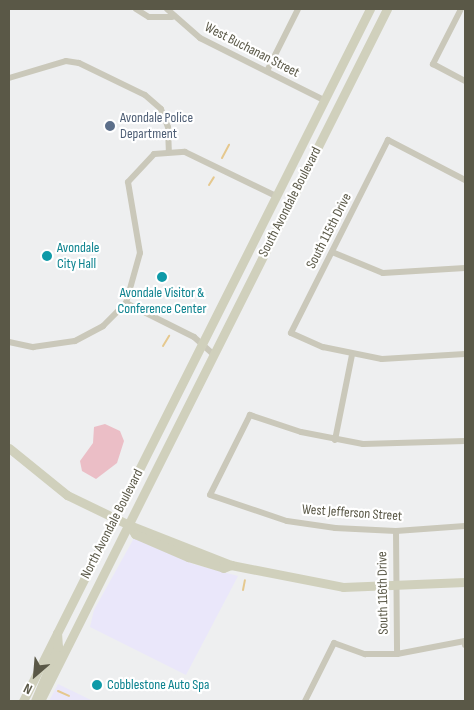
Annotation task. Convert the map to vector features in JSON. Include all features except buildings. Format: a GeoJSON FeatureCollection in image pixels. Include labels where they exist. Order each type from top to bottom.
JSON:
{"type":"FeatureCollection","features":[{"type":"Feature","properties":{"kind":"main road","name":"South Avondale Boulevard"},"geometry":{"type":"LineString","coordinates":[[202,347],[370,9]]}},
{"type":"Feature","properties":{"kind":"main road","name":"South Avondale Boulevard"},"geometry":{"type":"LineString","coordinates":[[193,396],[387,9]]}},
{"type":"Feature","properties":{"kind":"main road"},"geometry":{"type":"LineString","coordinates":[[276,196],[290,203]]}},
{"type":"Feature","properties":{"kind":"main road","name":"North Avondale Boulevard"},"geometry":{"type":"LineString","coordinates":[[23,701],[202,347]]}},
{"type":"Feature","properties":{"kind":"main road","name":"North Avondale Boulevard"},"geometry":{"type":"LineString","coordinates":[[40,701],[193,396]]}},
{"type":"Feature","properties":{"kind":"main road"},"geometry":{"type":"LineString","coordinates":[[9,448],[60,491],[128,525],[231,565],[343,587],[394,588],[465,582]]}},
{"type":"Feature","properties":{"kind":"main road"},"geometry":{"type":"LineString","coordinates":[[35,701],[58,647],[57,632]]}},
{"type":"Feature","properties":{"kind":"street"},"geometry":{"type":"LineString","coordinates":[[136,9],[149,17],[172,17]]}},
{"type":"Feature","properties":{"kind":"street","name":"West Buchanan Street"},"geometry":{"type":"LineString","coordinates":[[167,9],[172,17],[200,38],[324,100]]}},
{"type":"Feature","properties":{"kind":"street"},"geometry":{"type":"LineString","coordinates":[[267,71],[298,9]]}},
{"type":"Feature","properties":{"kind":"street"},"geometry":{"type":"LineString","coordinates":[[461,9],[433,64],[465,80]]}},
{"type":"Feature","properties":{"kind":"street"},"geometry":{"type":"LineString","coordinates":[[9,78],[66,61],[79,63],[145,95],[162,109],[168,127],[169,150]]}},
{"type":"Feature","properties":{"kind":"street","name":"South 115th Drive"},"geometry":{"type":"LineString","coordinates":[[352,354],[291,333],[388,140],[465,180]]}},
{"type":"Feature","properties":{"kind":"street"},"geometry":{"type":"LineString","coordinates":[[9,342],[34,347],[75,341],[103,326],[126,303],[140,253],[128,182],[145,160],[169,150],[202,158],[276,196]]}},
{"type":"Feature","properties":{"kind":"street"},"geometry":{"type":"LineString","coordinates":[[332,252],[383,273],[465,268]]}},
{"type":"Feature","properties":{"kind":"street"},"geometry":{"type":"LineString","coordinates":[[126,303],[194,337],[202,347],[214,355]]}},
{"type":"Feature","properties":{"kind":"street"},"geometry":{"type":"LineString","coordinates":[[465,354],[394,360],[352,354],[335,440],[390,445],[465,441]]}},
{"type":"Feature","properties":{"kind":"street","name":"West Jefferson Street"},"geometry":{"type":"LineString","coordinates":[[335,440],[250,414],[210,495],[287,521],[396,531],[465,526]]}},
{"type":"Feature","properties":{"kind":"street","name":"South 116th Drive"},"geometry":{"type":"LineString","coordinates":[[396,531],[394,588],[397,654]]}},
{"type":"Feature","properties":{"kind":"street"},"geometry":{"type":"LineString","coordinates":[[305,701],[334,643],[365,654],[397,654],[465,641],[465,645]]}},
{"type":"Feature","properties":{"kind":"shaded area"},"geometry":{"type":"Polygon","coordinates":[[[105,424],[120,431],[124,441],[117,463],[96,479],[82,471],[80,461],[93,443],[94,427],[105,424]]]}},
{"type":"Feature","properties":{"kind":"shaded area"},"geometry":{"type":"Polygon","coordinates":[[[134,538],[193,564],[238,576],[186,675],[90,627],[94,610],[134,538]]]}},
{"type":"Feature","properties":{"kind":"shaded area"},"geometry":{"type":"Polygon","coordinates":[[[58,684],[93,701],[49,701],[58,684]]]}},
{"type":"Feature","properties":{"kind":"waterway"},"geometry":{"type":"LineString","coordinates":[[222,158],[229,145]]}},
{"type":"Feature","properties":{"kind":"waterway"},"geometry":{"type":"LineString","coordinates":[[209,185],[214,177]]}},
{"type":"Feature","properties":{"kind":"waterway"},"geometry":{"type":"LineString","coordinates":[[163,346],[169,336]]}},
{"type":"Feature","properties":{"kind":"waterway"},"geometry":{"type":"LineString","coordinates":[[243,590],[245,580]]}},
{"type":"Feature","properties":{"kind":"waterway"},"geometry":{"type":"LineString","coordinates":[[58,691],[69,696]]}},
{"type":"Feature","properties":{"kind":"place","name":"Avondale Police Department"},"geometry":{"type":"Point","coordinates":[110,126]}},
{"type":"Feature","properties":{"kind":"place","name":"Avondale City Hall"},"geometry":{"type":"Point","coordinates":[47,256]}},
{"type":"Feature","properties":{"kind":"place","name":"Avondale Visitor & Conference Center"},"geometry":{"type":"Point","coordinates":[162,277]}},
{"type":"Feature","properties":{"kind":"place","name":"Cobblestone Auto Spa"},"geometry":{"type":"Point","coordinates":[97,685]}}]}
